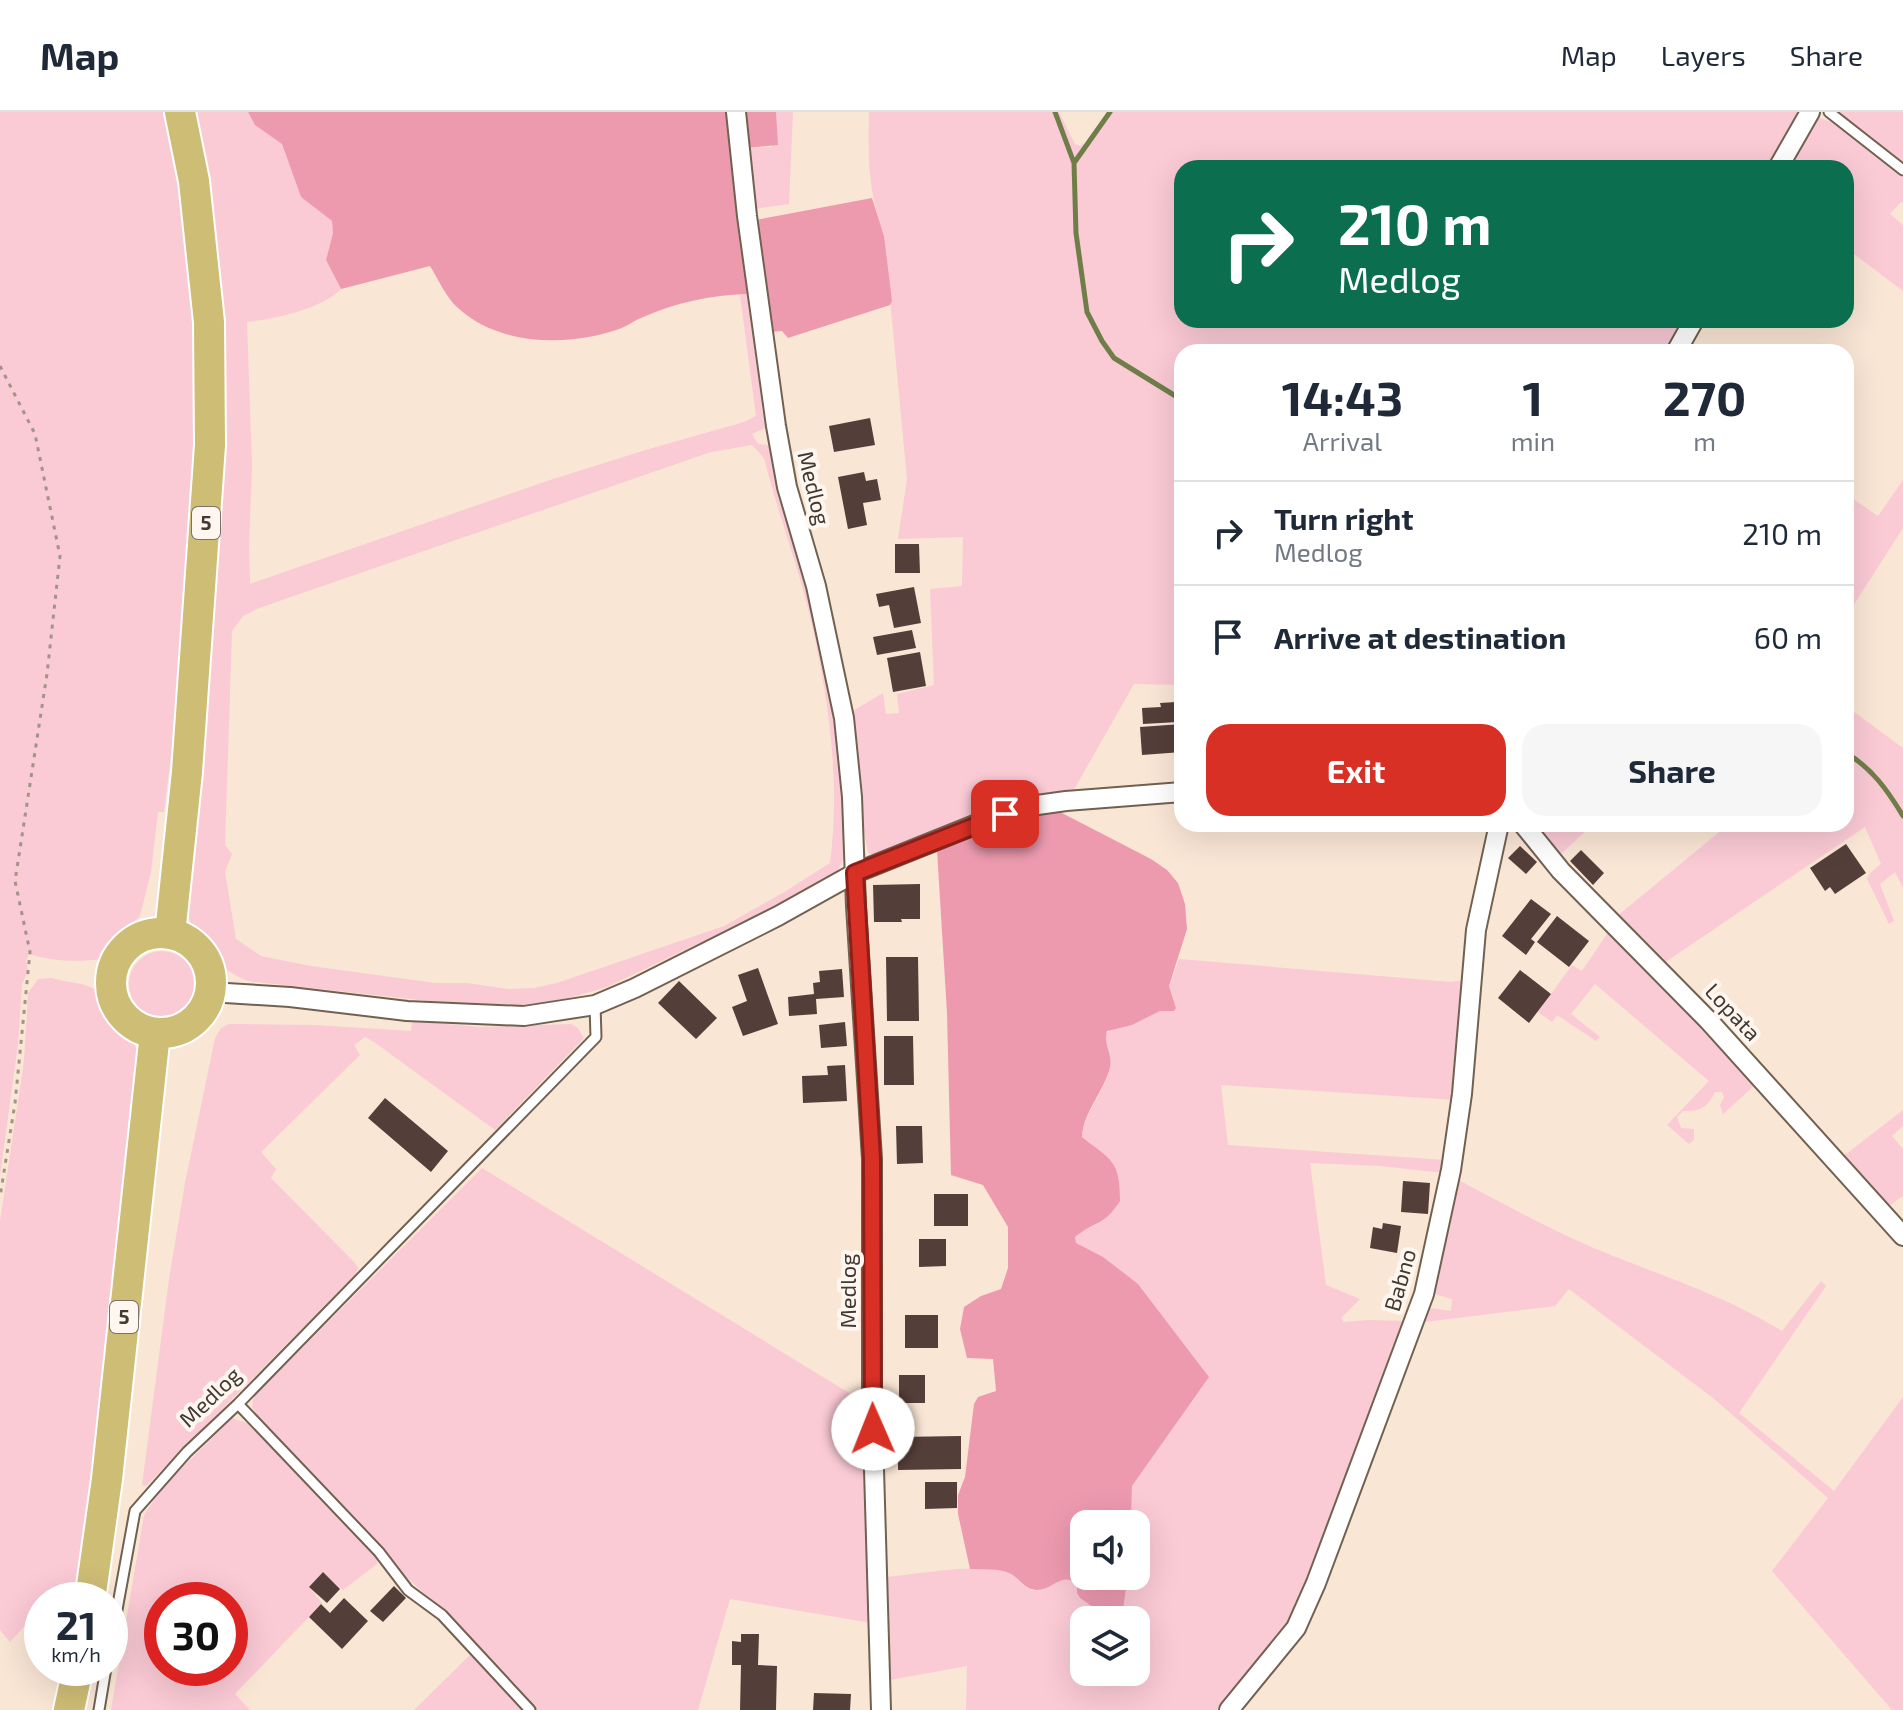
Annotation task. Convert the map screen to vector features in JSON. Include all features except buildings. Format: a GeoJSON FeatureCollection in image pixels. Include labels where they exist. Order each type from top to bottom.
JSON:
{"type":"FeatureCollection","features":[{"type":"Feature","properties":{"kind":"main road","name":"5"},"geometry":{"type":"LineString","coordinates":[[170,934],[187,772],[210,445],[209,322],[194,181],[180,112]]}},
{"type":"Feature","properties":{"kind":"main road"},"geometry":{"type":"LineString","coordinates":[[153,934],[170,934],[187,941],[201,953],[211,977],[210,992],[200,1015],[188,1026],[173,1032],[155,1033],[137,1028],[125,1018],[114,1001],[111,988],[113,967],[125,948],[138,939],[153,934]]}},
{"type":"Feature","properties":{"kind":"main road","name":"5"},"geometry":{"type":"LineString","coordinates":[[93,1582],[107,1479],[155,1033]]}},
{"type":"Feature","properties":{"kind":"main road"},"geometry":{"type":"LineString","coordinates":[[69,1710],[74,1686]]}},
{"type":"Feature","properties":{"kind":"street","name":"Medlog"},"geometry":{"type":"LineString","coordinates":[[736,112],[776,426],[787,487],[816,586],[844,718],[852,797],[872,1159],[872,1400],[881,1710]]}},
{"type":"Feature","properties":{"kind":"street"},"geometry":{"type":"LineString","coordinates":[[1783,160],[1810,112]]}},
{"type":"Feature","properties":{"kind":"street"},"geometry":{"type":"LineString","coordinates":[[210,992],[290,997],[407,1011],[524,1016],[595,1005],[778,916],[855,873],[1023,807],[1174,793]]}},
{"type":"Feature","properties":{"kind":"street","name":"Babno"},"geometry":{"type":"LineString","coordinates":[[1229,1710],[1296,1628],[1316,1583],[1424,1294],[1451,1170],[1462,1094],[1476,930],[1497,832]]}},
{"type":"Feature","properties":{"kind":"street","name":"Lopata"},"geometry":{"type":"LineString","coordinates":[[1529,832],[1561,871],[1708,1020],[1903,1236]]}},
{"type":"Feature","properties":{"kind":"lane"},"geometry":{"type":"LineString","coordinates":[[1829,112],[1903,170]]}},
{"type":"Feature","properties":{"kind":"lane","name":"Medlog"},"geometry":{"type":"LineString","coordinates":[[122,1582],[135,1511],[187,1452],[238,1404],[596,1037],[595,1005]]}},
{"type":"Feature","properties":{"kind":"lane"},"geometry":{"type":"LineString","coordinates":[[238,1404],[379,1552],[408,1590],[442,1615],[530,1710]]}},
{"type":"Feature","properties":{"kind":"lane"},"geometry":{"type":"LineString","coordinates":[[99,1710],[103,1686]]}},
{"type":"Feature","properties":{"kind":"path"},"geometry":{"type":"LineString","coordinates":[[0,366],[35,434],[60,556],[47,674],[15,881],[30,952],[15,1103],[0,1197]]}},
{"type":"Feature","properties":{"kind":"shaded area"},"geometry":{"type":"Polygon","coordinates":[[[0,112],[168,112],[185,214],[194,317],[196,438],[187,627],[164,812],[158,812],[151,872],[140,916],[99,954],[104,959],[66,961],[29,954],[26,961],[28,971],[22,984],[18,1044],[0,1176],[0,112]]]}},
{"type":"Feature","properties":{"kind":"shaded area"},"geometry":{"type":"Polygon","coordinates":[[[197,112],[248,112],[256,125],[282,144],[301,197],[332,221],[333,233],[326,260],[341,289],[310,307],[284,316],[247,322],[252,466],[250,584],[550,480],[756,416],[740,295],[747,294],[765,428],[752,434],[758,444],[769,445],[782,507],[813,609],[829,690],[847,823],[846,849],[837,872],[731,933],[699,943],[607,987],[569,998],[525,1005],[447,1003],[248,981],[226,969],[208,953],[195,933],[187,909],[200,800],[204,724],[213,223],[197,112]],[[752,445],[711,452],[243,616],[232,631],[225,845],[232,854],[225,872],[236,939],[261,956],[311,966],[435,983],[535,988],[724,926],[830,863],[833,768],[822,674],[804,593],[764,458],[752,445]]]}},
{"type":"Feature","properties":{"kind":"shaded area"},"geometry":{"type":"Polygon","coordinates":[[[248,112],[727,112],[747,294],[693,301],[666,308],[599,335],[556,340],[513,336],[474,320],[453,303],[430,266],[341,289],[326,260],[333,233],[332,221],[301,197],[282,144],[255,125],[248,112]]]}},
{"type":"Feature","properties":{"kind":"shaded area"},"geometry":{"type":"Polygon","coordinates":[[[743,112],[776,112],[778,145],[746,148],[743,112]]]}},
{"type":"Feature","properties":{"kind":"shaded area"},"geometry":{"type":"Polygon","coordinates":[[[776,112],[793,112],[789,204],[754,209],[746,148],[772,147],[776,112]]]}},
{"type":"Feature","properties":{"kind":"shaded area"},"geometry":{"type":"Polygon","coordinates":[[[869,112],[1059,112],[1075,144],[1080,146],[1107,112],[1802,112],[1775,160],[1174,160],[1174,328],[1680,328],[1672,344],[1174,344],[1174,685],[1134,684],[1072,793],[1008,803],[878,857],[868,853],[861,814],[853,711],[883,693],[886,714],[899,713],[897,694],[934,685],[930,589],[962,586],[963,537],[898,539],[907,479],[884,236],[870,175],[869,112]]]}},
{"type":"Feature","properties":{"kind":"shaded area"},"geometry":{"type":"Polygon","coordinates":[[[1835,112],[1903,112],[1903,165],[1835,112]]]}},
{"type":"Feature","properties":{"kind":"shaded area"},"geometry":{"type":"Polygon","coordinates":[[[1820,118],[1834,123],[1903,178],[1903,203],[1890,214],[1903,225],[1903,291],[1854,254],[1854,160],[1789,160],[1811,120],[1820,118]]]}},
{"type":"Feature","properties":{"kind":"shaded area"},"geometry":{"type":"Polygon","coordinates":[[[872,198],[884,236],[890,305],[788,338],[782,331],[770,332],[756,220],[872,198]]]}},
{"type":"Feature","properties":{"kind":"shaded area"},"geometry":{"type":"Polygon","coordinates":[[[1903,480],[1903,528],[1854,605],[1854,500],[1878,516],[1903,480]]]}},
{"type":"Feature","properties":{"kind":"shaded area"},"geometry":{"type":"Polygon","coordinates":[[[1854,712],[1903,748],[1903,888],[1895,872],[1880,884],[1894,921],[1889,924],[1867,879],[1881,864],[1865,827],[1664,963],[1616,917],[1719,832],[1854,832],[1854,712]]]}},
{"type":"Feature","properties":{"kind":"shaded area"},"geometry":{"type":"Polygon","coordinates":[[[1058,811],[1151,859],[1167,870],[1178,883],[1185,904],[1187,929],[1169,986],[1176,1008],[1107,1031],[1110,1067],[1083,1128],[1082,1137],[1116,1169],[1120,1201],[1104,1219],[1075,1237],[1076,1243],[1103,1257],[1138,1284],[1209,1377],[1132,1486],[1131,1510],[1070,1510],[1070,1581],[1062,1580],[1036,1590],[1028,1588],[1005,1571],[970,1569],[958,1514],[958,1495],[965,1477],[974,1404],[978,1397],[996,1391],[993,1359],[967,1358],[960,1329],[964,1307],[981,1296],[1001,1289],[1008,1268],[1008,1227],[983,1185],[951,1175],[947,1013],[937,850],[1015,815],[1058,811]]]}},
{"type":"Feature","properties":{"kind":"shaded area"},"geometry":{"type":"Polygon","coordinates":[[[1540,832],[1584,832],[1559,856],[1540,832]]]}},
{"type":"Feature","properties":{"kind":"shaded area"},"geometry":{"type":"Polygon","coordinates":[[[1609,931],[1719,1040],[1756,1084],[1723,1114],[1720,1105],[1724,1097],[1722,1092],[1715,1092],[1703,1108],[1683,1111],[1677,1117],[1681,1128],[1694,1129],[1694,1140],[1689,1144],[1667,1125],[1709,1081],[1595,984],[1571,1014],[1600,1037],[1596,1041],[1557,1015],[1552,1022],[1538,1012],[1572,965],[1582,971],[1609,931]]]}},
{"type":"Feature","properties":{"kind":"shaded area"},"geometry":{"type":"Polygon","coordinates":[[[162,951],[185,961],[195,984],[185,1007],[162,1017],[139,1007],[129,984],[139,961],[162,951]]]}},
{"type":"Feature","properties":{"kind":"shaded area"},"geometry":{"type":"Polygon","coordinates":[[[1179,959],[1451,982],[1465,980],[1457,1100],[1221,1085],[1228,1145],[1446,1160],[1445,1173],[1310,1163],[1326,1285],[1360,1299],[1341,1318],[1344,1322],[1407,1321],[1294,1623],[1224,1710],[966,1710],[967,1666],[890,1680],[887,1577],[964,1569],[995,1570],[1011,1574],[1032,1590],[1070,1581],[1070,1590],[1077,1590],[1080,1598],[1091,1606],[1070,1606],[1070,1686],[1150,1686],[1150,1606],[1123,1606],[1126,1590],[1150,1590],[1150,1510],[1131,1510],[1132,1486],[1209,1377],[1138,1284],[1076,1243],[1075,1237],[1084,1229],[1098,1224],[1092,1144],[1082,1137],[1108,1075],[1110,1059],[1105,1035],[1112,1028],[1132,1025],[1176,1007],[1169,986],[1179,959]]]}},
{"type":"Feature","properties":{"kind":"shaded area"},"geometry":{"type":"Polygon","coordinates":[[[52,978],[86,985],[97,992],[120,1017],[138,1055],[81,1575],[78,1582],[24,1582],[24,1627],[10,1642],[0,1630],[0,1221],[24,1061],[28,993],[38,979],[52,978]]]}},
{"type":"Feature","properties":{"kind":"shaded area"},"geometry":{"type":"Polygon","coordinates":[[[412,1021],[481,1027],[571,1024],[578,1028],[584,1038],[495,1130],[374,1042],[365,1037],[354,1045],[360,1055],[261,1152],[276,1169],[271,1178],[355,1263],[358,1268],[355,1275],[146,1486],[142,1485],[169,1279],[215,1038],[221,1028],[229,1024],[411,1031],[412,1021]]]}},
{"type":"Feature","properties":{"kind":"shaded area"},"geometry":{"type":"Polygon","coordinates":[[[1903,1110],[1903,1126],[1892,1136],[1903,1149],[1903,1196],[1886,1208],[1841,1158],[1903,1110]]]}},
{"type":"Feature","properties":{"kind":"shaded area"},"geometry":{"type":"Polygon","coordinates":[[[482,1168],[867,1404],[872,1623],[730,1599],[698,1710],[534,1710],[444,1612],[402,1573],[257,1415],[252,1407],[254,1396],[482,1168]]]}},
{"type":"Feature","properties":{"kind":"shaded area"},"geometry":{"type":"Polygon","coordinates":[[[1453,1177],[1578,1241],[1714,1296],[1782,1331],[1821,1281],[1826,1286],[1739,1413],[1834,1491],[1903,1397],[1903,1710],[1892,1710],[1772,1571],[1828,1498],[1713,1398],[1569,1289],[1555,1306],[1416,1323],[1427,1310],[1451,1311],[1452,1299],[1431,1293],[1453,1177]]]}},
{"type":"Feature","properties":{"kind":"shaded area"},"geometry":{"type":"Polygon","coordinates":[[[232,1418],[247,1423],[378,1558],[377,1564],[343,1590],[322,1573],[309,1587],[322,1603],[248,1680],[248,1582],[144,1582],[144,1686],[243,1686],[235,1694],[250,1710],[111,1710],[115,1686],[128,1686],[128,1610],[144,1515],[161,1489],[232,1418]]]}},
{"type":"Feature","properties":{"kind":"shaded area"},"geometry":{"type":"Polygon","coordinates":[[[1077,1590],[1126,1590],[1123,1606],[1091,1606],[1077,1590]]]}},
{"type":"Feature","properties":{"kind":"shaded area"},"geometry":{"type":"Polygon","coordinates":[[[472,1653],[525,1710],[414,1710],[472,1653]]]}},
{"type":"Feature","properties":{"kind":"waterway"},"geometry":{"type":"LineString","coordinates":[[1055,112],[1074,163],[1076,233],[1087,312],[1114,358],[1174,395]]}},
{"type":"Feature","properties":{"kind":"waterway"},"geometry":{"type":"LineString","coordinates":[[1074,163],[1110,112]]}},
{"type":"Feature","properties":{"kind":"waterway"},"geometry":{"type":"LineString","coordinates":[[1854,759],[1879,781],[1903,816]]}},
{"type":"Feature","properties":{"kind":"route"},"geometry":{"type":"LineString","coordinates":[[873,1429],[872,1159],[855,873],[1005,814]]}}]}
